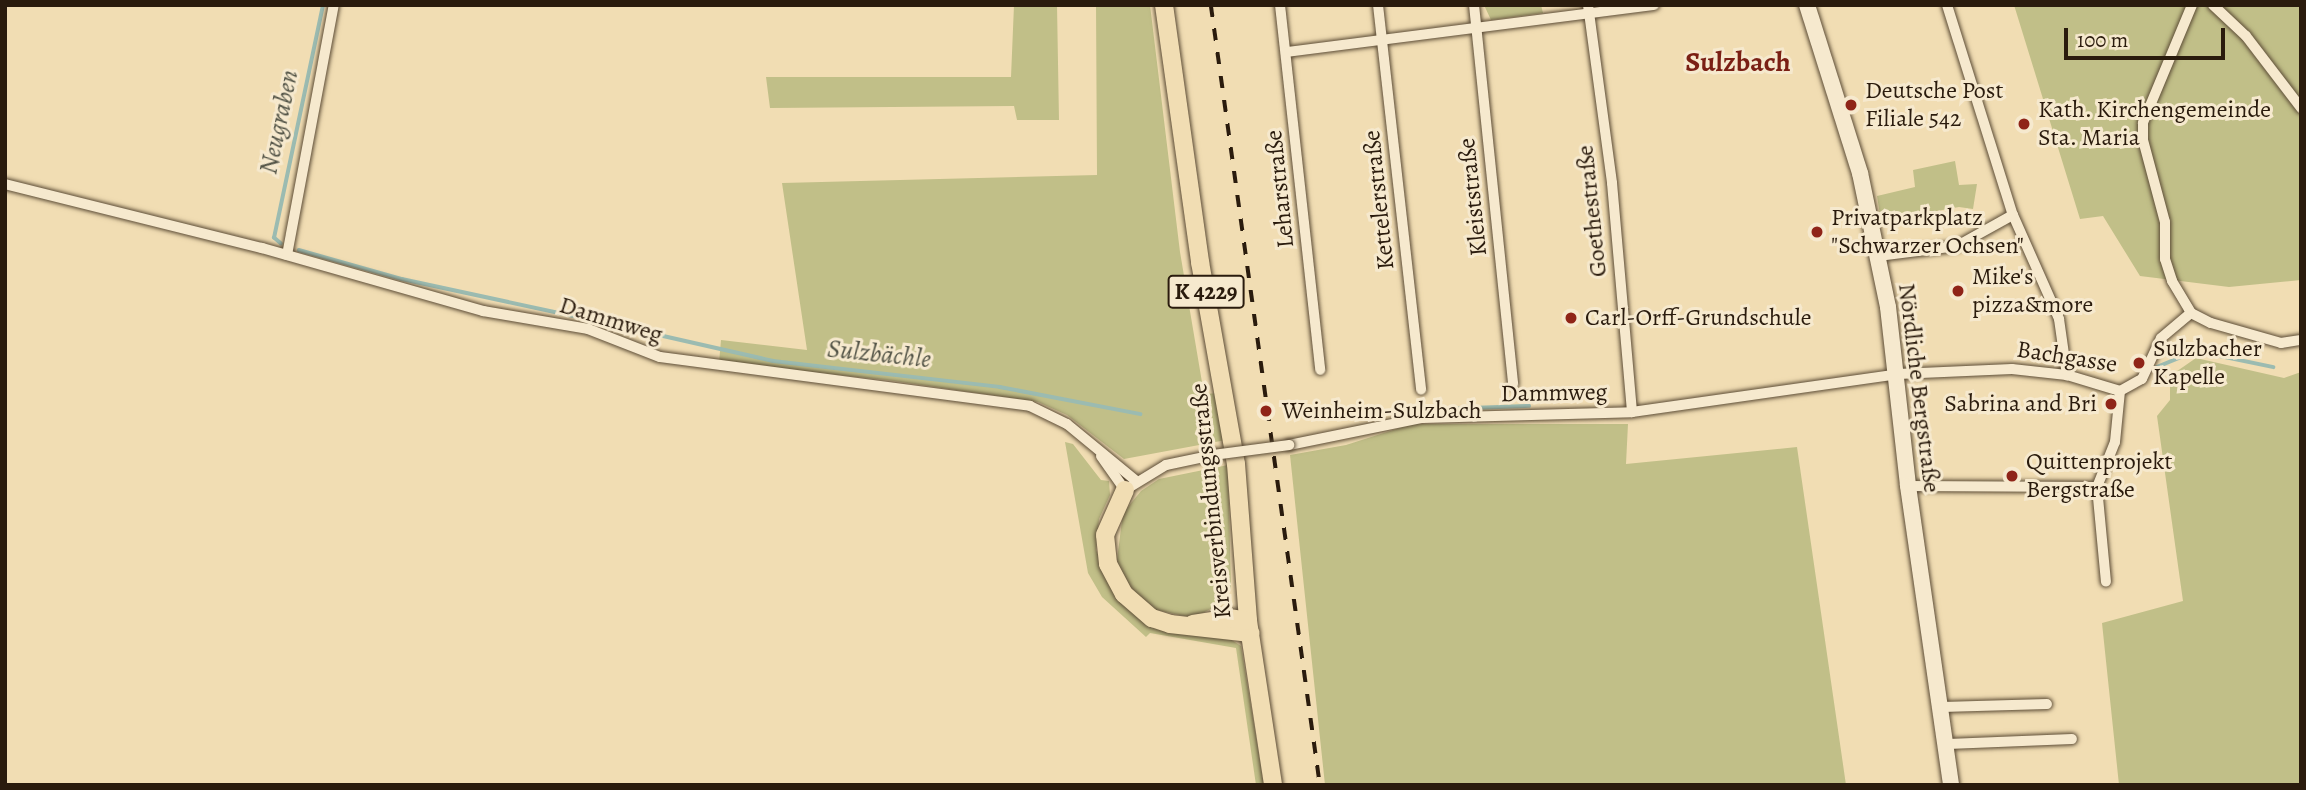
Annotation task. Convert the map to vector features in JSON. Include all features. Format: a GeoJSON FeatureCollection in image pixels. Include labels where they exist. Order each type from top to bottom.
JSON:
{"type":"FeatureCollection","features":[{"type":"Feature","properties":{"kind":"main road","name":"Kreisverbindungsstraße"},"geometry":{"type":"LineString","coordinates":[[1164,5],[1200,262],[1236,464],[1249,627],[1273,785]]}},
{"type":"Feature","properties":{"kind":"main road","name":"Nördliche Bergstraße"},"geometry":{"type":"LineString","coordinates":[[1807,5],[1860,173],[1878,256],[1898,374],[1908,486],[1948,744],[1951,785]]}},
{"type":"Feature","properties":{"kind":"main road"},"geometry":{"type":"LineString","coordinates":[[1130,485],[1105,535],[1114,580],[1130,601],[1152,618],[1184,626],[1249,627]]}},
{"type":"Feature","properties":{"kind":"main road"},"geometry":{"type":"LineString","coordinates":[[1217,618],[1245,579]]}},
{"type":"Feature","properties":{"kind":"main road"},"geometry":{"type":"LineString","coordinates":[[1184,626],[1217,618],[1249,627]]}},
{"type":"Feature","properties":{"kind":"street"},"geometry":{"type":"LineString","coordinates":[[287,255],[334,5]]}},
{"type":"Feature","properties":{"kind":"street","name":"Leharstraße"},"geometry":{"type":"LineString","coordinates":[[1280,5],[1320,370]]}},
{"type":"Feature","properties":{"kind":"street","name":"Kettelerstraße"},"geometry":{"type":"LineString","coordinates":[[1378,5],[1421,390]]}},
{"type":"Feature","properties":{"kind":"street","name":"Kleiststraße"},"geometry":{"type":"LineString","coordinates":[[1474,5],[1513,384]]}},
{"type":"Feature","properties":{"kind":"street"},"geometry":{"type":"LineString","coordinates":[[1287,52],[1477,29],[1588,10],[1654,5]]}},
{"type":"Feature","properties":{"kind":"street"},"geometry":{"type":"LineString","coordinates":[[1947,5],[2013,215],[2059,319],[2067,375]]}},
{"type":"Feature","properties":{"kind":"street"},"geometry":{"type":"LineString","coordinates":[[2192,5],[2149,102],[2143,140],[2165,222],[2165,259],[2191,313],[2236,334],[2281,343],[2301,340]]}},
{"type":"Feature","properties":{"kind":"street"},"geometry":{"type":"LineString","coordinates":[[2213,5],[2246,36],[2301,108]]}},
{"type":"Feature","properties":{"kind":"street","name":"Goethestraße"},"geometry":{"type":"LineString","coordinates":[[1588,10],[1613,192],[1632,412]]}},
{"type":"Feature","properties":{"kind":"street","name":"Dammweg"},"geometry":{"type":"LineString","coordinates":[[5,184],[65,202],[287,255],[483,312],[587,329],[660,357],[1022,404],[1067,424],[1100,453],[1130,485],[1166,465],[1213,455],[1289,445],[1422,418],[1632,412],[1898,374]]}},
{"type":"Feature","properties":{"kind":"street"},"geometry":{"type":"LineString","coordinates":[[1878,256],[1957,246],[2013,215]]}},
{"type":"Feature","properties":{"kind":"street","name":"Bachgasse"},"geometry":{"type":"LineString","coordinates":[[1898,374],[2012,369],[2067,375],[2120,391],[2142,379],[2161,338],[2191,313]]}},
{"type":"Feature","properties":{"kind":"street"},"geometry":{"type":"LineString","coordinates":[[2106,582],[2096,487],[2115,442],[2120,391]]}},
{"type":"Feature","properties":{"kind":"street"},"geometry":{"type":"LineString","coordinates":[[1908,486],[2096,487]]}},
{"type":"Feature","properties":{"kind":"street"},"geometry":{"type":"LineString","coordinates":[[1942,707],[2047,705]]}},
{"type":"Feature","properties":{"kind":"street"},"geometry":{"type":"LineString","coordinates":[[1948,744],[2072,739]]}},
{"type":"Feature","properties":{"kind":"shaded area"},"geometry":{"type":"Polygon","coordinates":[[[1014,5],[1057,5],[1059,120],[1017,120],[1014,106],[770,108],[766,77],[1011,77],[1014,5]]]}},
{"type":"Feature","properties":{"kind":"shaded area"},"geometry":{"type":"Polygon","coordinates":[[[1096,5],[1150,5],[1180,252],[1204,394],[1220,393],[1226,440],[1124,459],[1067,415],[1038,402],[887,380],[719,363],[721,340],[807,350],[782,183],[1097,175],[1096,5]]]}},
{"type":"Feature","properties":{"kind":"shaded area"},"geometry":{"type":"Polygon","coordinates":[[[1484,5],[1541,5],[1543,13],[1491,20],[1484,5]]]}},
{"type":"Feature","properties":{"kind":"shaded area"},"geometry":{"type":"Polygon","coordinates":[[[2014,5],[2301,5],[2301,280],[2229,287],[2140,276],[2103,216],[2080,219],[2014,5]]]}},
{"type":"Feature","properties":{"kind":"shaded area"},"geometry":{"type":"Polygon","coordinates":[[[1955,161],[1959,185],[1977,184],[1973,209],[1959,207],[1881,221],[1877,196],[1915,187],[1913,170],[1955,161]]]}},
{"type":"Feature","properties":{"kind":"shaded area"},"geometry":{"type":"Polygon","coordinates":[[[2196,358],[2284,378],[2301,372],[2301,785],[2119,785],[2102,623],[2183,601],[2157,416],[2170,400],[2170,376],[2196,358]]]}},
{"type":"Feature","properties":{"kind":"shaded area"},"geometry":{"type":"Polygon","coordinates":[[[1412,424],[1628,424],[1626,464],[1797,447],[1846,785],[1325,785],[1290,455],[1346,445],[1412,424]]]}},
{"type":"Feature","properties":{"kind":"shaded area"},"geometry":{"type":"Polygon","coordinates":[[[1065,442],[1073,444],[1101,480],[1109,481],[1110,495],[1099,519],[1096,550],[1117,598],[1158,628],[1227,637],[1241,646],[1264,785],[1256,785],[1236,648],[1150,633],[1146,637],[1102,597],[1088,573],[1065,442]]]}},
{"type":"Feature","properties":{"kind":"shaded area"},"geometry":{"type":"Polygon","coordinates":[[[1228,465],[1231,588],[1224,602],[1193,618],[1152,609],[1129,588],[1117,560],[1123,513],[1141,491],[1159,479],[1228,465]]]}},
{"type":"Feature","properties":{"kind":"waterway","name":"Neugraben"},"geometry":{"type":"LineString","coordinates":[[281,244],[274,238],[323,5]]}},
{"type":"Feature","properties":{"kind":"waterway","name":"Sulzbächle"},"geometry":{"type":"LineString","coordinates":[[299,250],[402,279],[605,323]]}},
{"type":"Feature","properties":{"kind":"waterway","name":"Sulzbächle"},"geometry":{"type":"LineString","coordinates":[[615,325],[773,361],[1000,387],[1140,414]]}},
{"type":"Feature","properties":{"kind":"waterway","name":"Sulzbächle"},"geometry":{"type":"LineString","coordinates":[[2152,369],[2196,351],[2273,367]]}},
{"type":"Feature","properties":{"kind":"waterway","name":"Sulzbächle"},"geometry":{"type":"LineString","coordinates":[[1334,413],[1529,406]]}},
{"type":"Feature","properties":{"kind":"railway"},"geometry":{"type":"LineString","coordinates":[[1211,5],[1320,785]]}},
{"type":"Feature","properties":{"kind":"place","name":"Deutsche Post Filiale 542"},"geometry":{"type":"Point","coordinates":[1851,105]}},
{"type":"Feature","properties":{"kind":"place","name":"Kath. Kirchengemeinde Sta. Maria"},"geometry":{"type":"Point","coordinates":[2024,124]}},
{"type":"Feature","properties":{"kind":"place","name":"Privatparkplatz \"Schwarzer Ochsen\""},"geometry":{"type":"Point","coordinates":[1817,232]}},
{"type":"Feature","properties":{"kind":"place","name":"Mike's pizza&more"},"geometry":{"type":"Point","coordinates":[1958,291]}},
{"type":"Feature","properties":{"kind":"place","name":"Carl-Orff-Grundschule"},"geometry":{"type":"Point","coordinates":[1571,318]}},
{"type":"Feature","properties":{"kind":"place","name":"Sulzbacher Kapelle"},"geometry":{"type":"Point","coordinates":[2139,363]}},
{"type":"Feature","properties":{"kind":"place","name":"Sabrina and Bri"},"geometry":{"type":"Point","coordinates":[2111,404]}},
{"type":"Feature","properties":{"kind":"place","name":"Weinheim-Sulzbach"},"geometry":{"type":"Point","coordinates":[1266,411]}},
{"type":"Feature","properties":{"kind":"place","name":"Quittenprojekt Bergstraße"},"geometry":{"type":"Point","coordinates":[2012,476]}},
{"type":"Feature","properties":{"kind":"district","name":"Sulzbach"},"geometry":{"type":"Point","coordinates":[1738,62]}}]}
